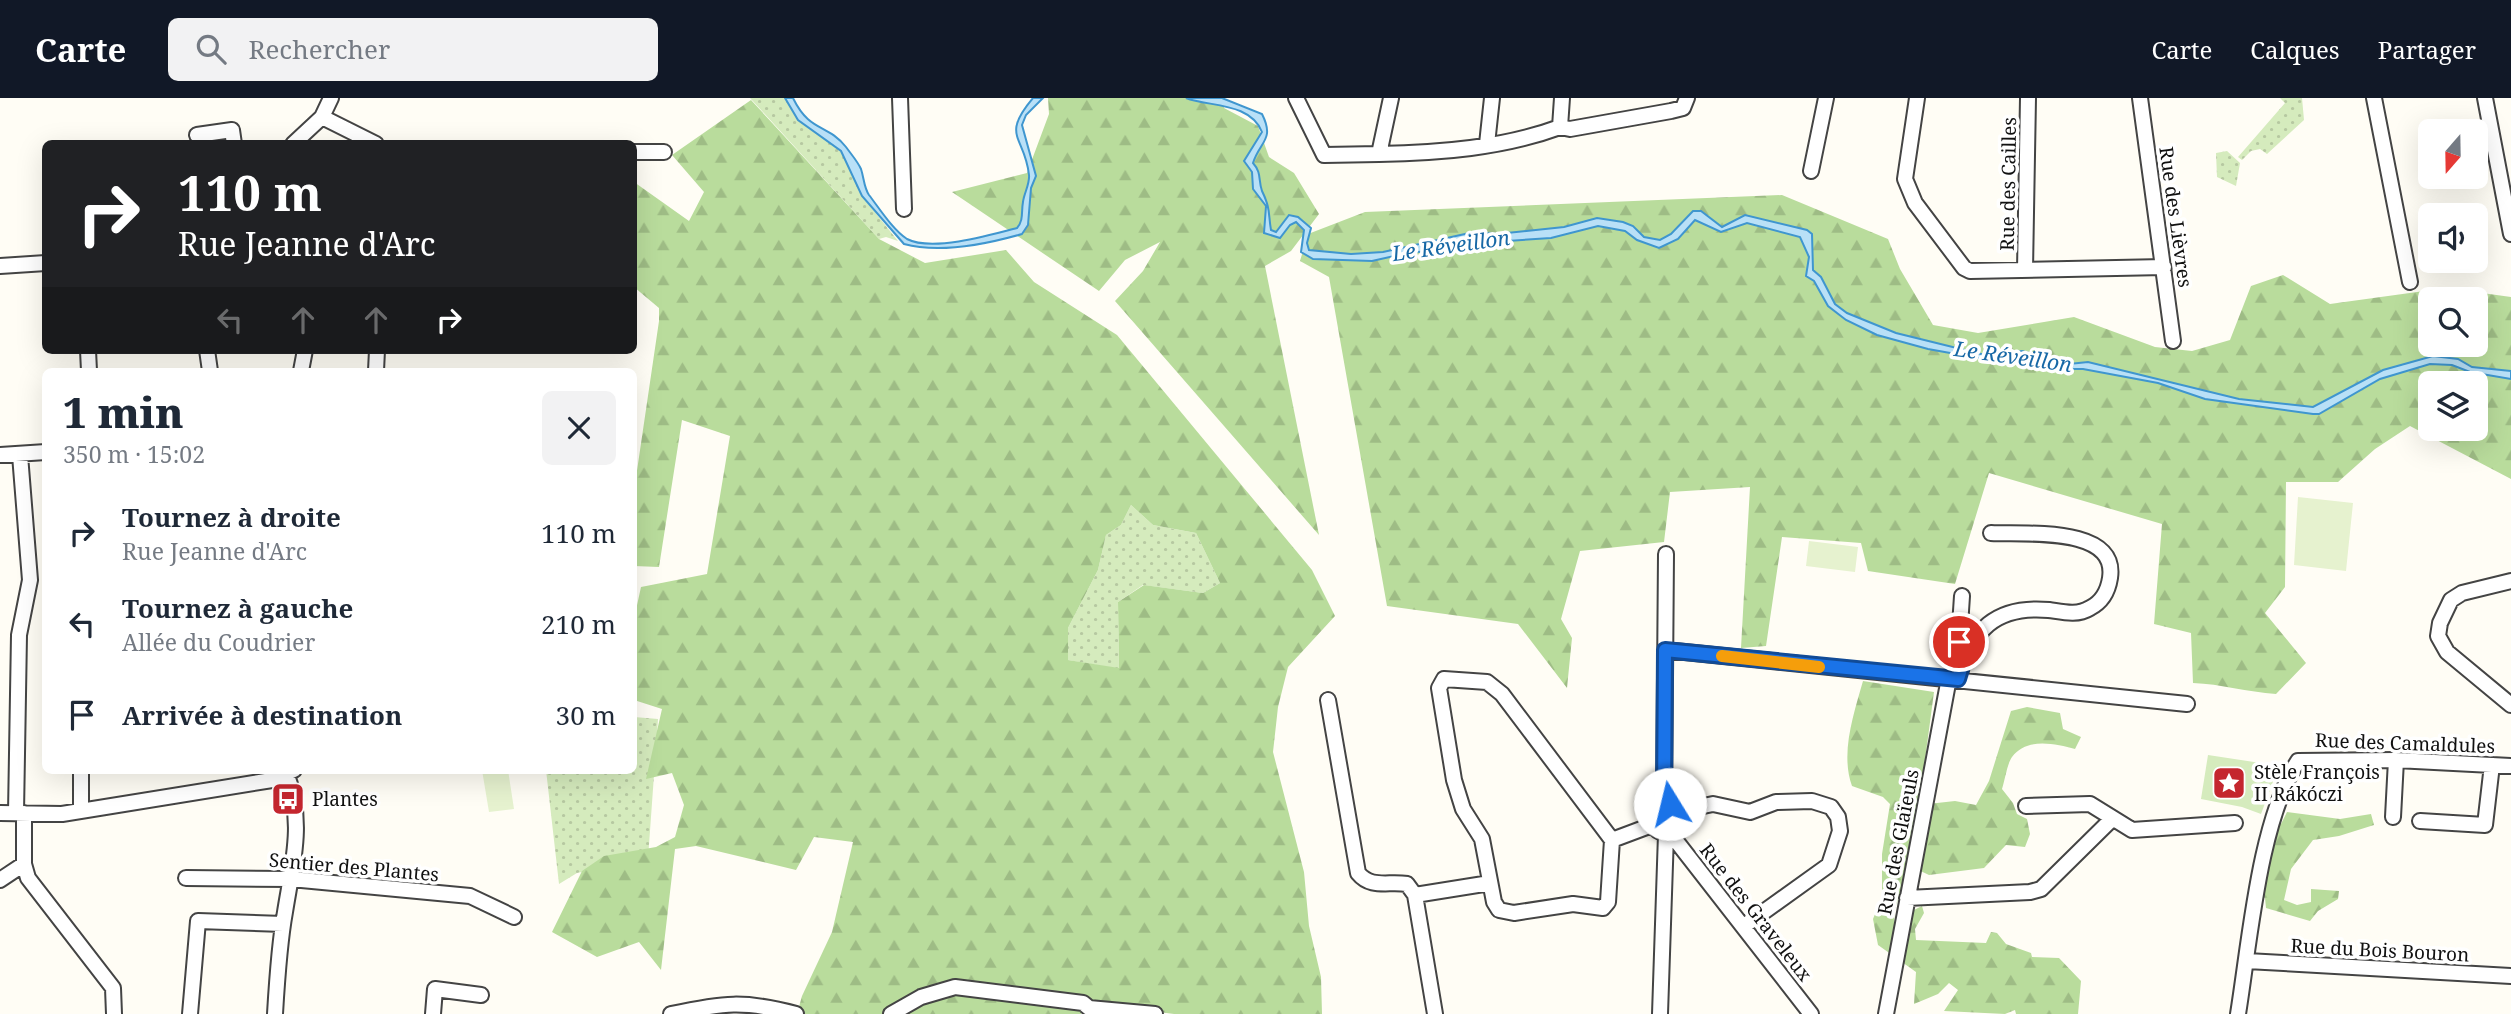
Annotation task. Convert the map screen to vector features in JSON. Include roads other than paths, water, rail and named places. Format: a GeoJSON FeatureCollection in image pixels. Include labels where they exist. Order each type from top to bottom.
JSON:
{"type":"FeatureCollection","features":[{"type":"Feature","properties":{"kind":"street"},"geometry":{"type":"LineString","coordinates":[[297,140],[322,117],[331,98]]}},
{"type":"Feature","properties":{"kind":"street"},"geometry":{"type":"LineString","coordinates":[[900,98],[904,209]]}},
{"type":"Feature","properties":{"kind":"street"},"geometry":{"type":"LineString","coordinates":[[1296,98],[1324,155],[1424,153],[1529,138],[1560,127],[1570,130],[1671,111],[1683,108],[1687,99]]}},
{"type":"Feature","properties":{"kind":"street"},"geometry":{"type":"LineString","coordinates":[[1379,154],[1391,98]]}},
{"type":"Feature","properties":{"kind":"street"},"geometry":{"type":"LineString","coordinates":[[1487,144],[1492,98]]}},
{"type":"Feature","properties":{"kind":"street"},"geometry":{"type":"LineString","coordinates":[[1560,127],[1562,98]]}},
{"type":"Feature","properties":{"kind":"street"},"geometry":{"type":"LineString","coordinates":[[1811,172],[1826,98]]}},
{"type":"Feature","properties":{"kind":"street"},"geometry":{"type":"LineString","coordinates":[[1917,98],[1905,179],[1915,203],[1964,268],[1970,271],[2164,267]]}},
{"type":"Feature","properties":{"kind":"street","name":"Rue des Cailles"},"geometry":{"type":"LineString","coordinates":[[2025,270],[2028,98]]}},
{"type":"Feature","properties":{"kind":"street","name":"Rue des Lièvres"},"geometry":{"type":"LineString","coordinates":[[2140,98],[2173,341]]}},
{"type":"Feature","properties":{"kind":"street"},"geometry":{"type":"LineString","coordinates":[[2374,98],[2410,282]]}},
{"type":"Feature","properties":{"kind":"street"},"geometry":{"type":"LineString","coordinates":[[2485,98],[2511,234]]}},
{"type":"Feature","properties":{"kind":"street"},"geometry":{"type":"LineString","coordinates":[[322,117],[368,140]]}},
{"type":"Feature","properties":{"kind":"street"},"geometry":{"type":"LineString","coordinates":[[197,135],[232,130],[233,140]]}},
{"type":"Feature","properties":{"kind":"street"},"geometry":{"type":"LineString","coordinates":[[637,152],[663,152]]}},
{"type":"Feature","properties":{"kind":"street"},"geometry":{"type":"LineString","coordinates":[[0,266],[42,263]]}},
{"type":"Feature","properties":{"kind":"street"},"geometry":{"type":"LineString","coordinates":[[0,455],[42,452]]}},
{"type":"Feature","properties":{"kind":"street"},"geometry":{"type":"LineString","coordinates":[[20,455],[30,580],[19,635],[20,813],[24,864],[28,878],[113,988],[116,1003],[114,1014]]}},
{"type":"Feature","properties":{"kind":"street"},"geometry":{"type":"LineString","coordinates":[[1965,656],[1981,629],[2002,615],[2024,610],[2068,613],[2087,610],[2101,599],[2109,582],[2110,574],[2105,556],[2090,542],[2072,537],[1991,533]]}},
{"type":"Feature","properties":{"kind":"street"},"geometry":{"type":"LineString","coordinates":[[1664,803],[1666,554]]}},
{"type":"Feature","properties":{"kind":"street"},"geometry":{"type":"LineString","coordinates":[[2511,581],[2462,593],[2451,600],[2440,623],[2438,636],[2447,652],[2511,705]]}},
{"type":"Feature","properties":{"kind":"street"},"geometry":{"type":"LineString","coordinates":[[1962,596],[1959,642],[1965,656]]}},
{"type":"Feature","properties":{"kind":"street"},"geometry":{"type":"LineString","coordinates":[[1665,650],[2187,704]]}},
{"type":"Feature","properties":{"kind":"street","name":"Rue des Glaïeuls"},"geometry":{"type":"LineString","coordinates":[[1886,1014],[1907,898],[1954,678],[1965,656]]}},
{"type":"Feature","properties":{"kind":"street"},"geometry":{"type":"LineString","coordinates":[[1444,679],[1487,682],[1502,694],[1612,840],[1608,902],[1603,908],[1573,904],[1514,913],[1499,910],[1490,883],[1482,839],[1463,809],[1454,780],[1439,688],[1444,679]]}},
{"type":"Feature","properties":{"kind":"street"},"geometry":{"type":"LineString","coordinates":[[1328,700],[1358,873],[1364,881],[1378,885],[1407,884],[1415,895],[1435,1014]]}},
{"type":"Feature","properties":{"kind":"street"},"geometry":{"type":"LineString","coordinates":[[2393,817],[2396,760]]}},
{"type":"Feature","properties":{"kind":"street","name":"Rue des Camaldules"},"geometry":{"type":"LineString","coordinates":[[2247,961],[2272,823],[2284,784],[2298,761],[2396,760],[2511,766]]}},
{"type":"Feature","properties":{"kind":"street"},"geometry":{"type":"LineString","coordinates":[[2420,821],[2485,825],[2492,765]]}},
{"type":"Feature","properties":{"kind":"street"},"geometry":{"type":"LineString","coordinates":[[81,774],[81,810]]}},
{"type":"Feature","properties":{"kind":"street"},"geometry":{"type":"LineString","coordinates":[[0,813],[81,810],[272,780],[283,774]]}},
{"type":"Feature","properties":{"kind":"street"},"geometry":{"type":"LineString","coordinates":[[275,1014],[284,924],[297,856],[297,809],[289,774]]}},
{"type":"Feature","properties":{"kind":"street"},"geometry":{"type":"LineString","coordinates":[[1664,803],[1679,811],[1713,804],[1751,812],[1776,803],[1812,801],[1831,807],[1838,817],[1840,831],[1829,865],[1744,926]]}},
{"type":"Feature","properties":{"kind":"street"},"geometry":{"type":"LineString","coordinates":[[1652,824],[1654,809],[1664,803]]}},
{"type":"Feature","properties":{"kind":"street"},"geometry":{"type":"LineString","coordinates":[[2026,806],[2090,804],[2132,830],[2235,823]]}},
{"type":"Feature","properties":{"kind":"street"},"geometry":{"type":"LineString","coordinates":[[1668,833],[1679,826],[1679,811]]}},
{"type":"Feature","properties":{"kind":"street"},"geometry":{"type":"LineString","coordinates":[[1907,898],[2030,892],[2041,889],[2112,819]]}},
{"type":"Feature","properties":{"kind":"street"},"geometry":{"type":"LineString","coordinates":[[1652,824],[1668,833]]}},
{"type":"Feature","properties":{"kind":"street"},"geometry":{"type":"LineString","coordinates":[[1612,840],[1652,824]]}},
{"type":"Feature","properties":{"kind":"street"},"geometry":{"type":"LineString","coordinates":[[1660,1014],[1668,833]]}},
{"type":"Feature","properties":{"kind":"street","name":"Rue des Graveleux"},"geometry":{"type":"LineString","coordinates":[[1668,833],[1811,1014]]}},
{"type":"Feature","properties":{"kind":"street"},"geometry":{"type":"LineString","coordinates":[[0,880],[24,864]]}},
{"type":"Feature","properties":{"kind":"street","name":"Sentier des Plantes"},"geometry":{"type":"LineString","coordinates":[[186,878],[291,879],[470,896],[514,917]]}},
{"type":"Feature","properties":{"kind":"street"},"geometry":{"type":"LineString","coordinates":[[1415,895],[1490,883]]}},
{"type":"Feature","properties":{"kind":"street"},"geometry":{"type":"LineString","coordinates":[[190,1014],[198,920],[284,924]]}},
{"type":"Feature","properties":{"kind":"street"},"geometry":{"type":"LineString","coordinates":[[2238,1014],[2247,961]]}},
{"type":"Feature","properties":{"kind":"street","name":"Rue du Bois Bouron"},"geometry":{"type":"LineString","coordinates":[[2247,961],[2511,976]]}},
{"type":"Feature","properties":{"kind":"street"},"geometry":{"type":"LineString","coordinates":[[891,1014],[921,997],[955,987],[1083,1003],[1089,1008],[1155,1014]]}},
{"type":"Feature","properties":{"kind":"street"},"geometry":{"type":"LineString","coordinates":[[433,1014],[435,989],[481,995]]}},
{"type":"Feature","properties":{"kind":"street"},"geometry":{"type":"LineString","coordinates":[[671,1014],[726,1003],[789,1012]]}},
{"type":"Feature","properties":{"kind":"water"},"geometry":{"type":"Polygon","coordinates":[[[785,98],[793,98],[812,123],[832,134],[846,147],[861,169],[869,195],[897,230],[907,239],[931,244],[962,241],[1017,228],[1029,178],[1027,162],[1016,129],[1023,111],[1033,98],[1043,98],[1026,115],[1022,125],[1036,176],[1031,188],[1028,225],[1022,234],[979,244],[933,248],[904,244],[862,196],[841,151],[798,120],[785,98]]]}},
{"type":"Feature","properties":{"kind":"water"},"geometry":{"type":"Polygon","coordinates":[[[1186,98],[1222,98],[1262,114],[1267,135],[1253,163],[1258,170],[1268,207],[1271,230],[1276,232],[1289,215],[1298,217],[1311,228],[1307,243],[1309,250],[1351,254],[1383,252],[1474,232],[1497,234],[1564,227],[1597,218],[1623,222],[1633,226],[1644,237],[1660,240],[1671,234],[1693,211],[1701,211],[1722,227],[1745,215],[1807,230],[1812,234],[1813,270],[1821,277],[1835,304],[1847,313],[1896,333],[1989,356],[2022,351],[2069,364],[2088,362],[2239,399],[2313,407],[2383,370],[2429,357],[2458,359],[2472,367],[2511,371],[2511,379],[2488,375],[2488,371],[2467,371],[2452,365],[2430,364],[2380,379],[2319,414],[2313,414],[2205,399],[2158,383],[2083,369],[2064,369],[2041,359],[2020,356],[1989,360],[1928,349],[1877,335],[1846,320],[1828,306],[1814,281],[1806,276],[1809,257],[1800,237],[1747,223],[1721,232],[1695,220],[1678,239],[1659,248],[1637,240],[1625,231],[1598,226],[1551,238],[1477,243],[1452,251],[1412,252],[1372,261],[1313,259],[1301,252],[1304,230],[1296,222],[1290,225],[1280,238],[1264,233],[1266,206],[1253,189],[1252,172],[1244,161],[1262,132],[1256,122],[1239,110],[1186,98]]]}},
{"type":"Feature","properties":{"kind":"waterway","name":"Le Réveillon"},"geometry":{"type":"LineString","coordinates":[[1984,355],[2005,355]]}},
{"type":"Feature","properties":{"kind":"place","name":"Stèle François II Rákóczi"},"geometry":{"type":"Point","coordinates":[2229,783]}},
{"type":"Feature","properties":{"kind":"place","name":"Plantes"},"geometry":{"type":"Point","coordinates":[288,799]}}]}
